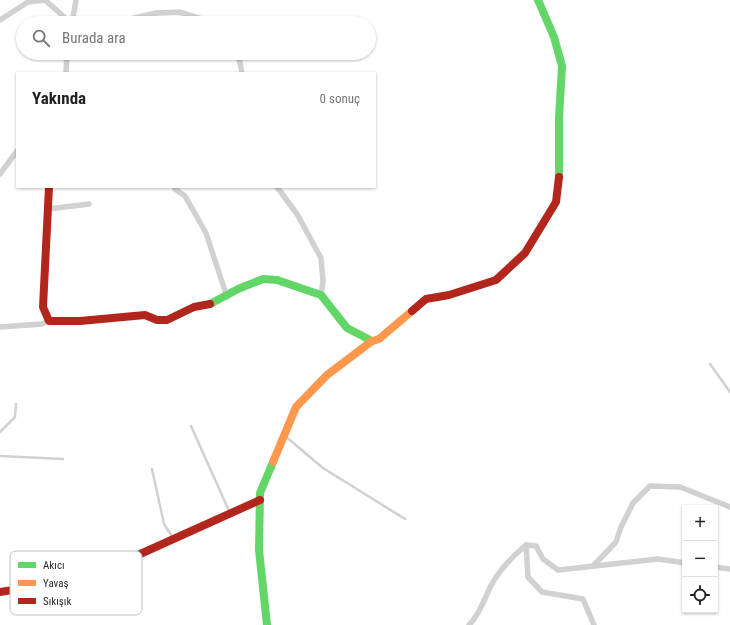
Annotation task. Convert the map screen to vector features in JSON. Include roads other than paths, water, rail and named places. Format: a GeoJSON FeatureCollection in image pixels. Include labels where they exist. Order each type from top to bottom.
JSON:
{"type":"FeatureCollection","features":[{"type":"Feature","properties":{"kind":"street"},"geometry":{"type":"LineString","coordinates":[[0,20],[28,2],[45,0],[63,16]]}},
{"type":"Feature","properties":{"kind":"street"},"geometry":{"type":"LineString","coordinates":[[73,16],[76,0]]}},
{"type":"Feature","properties":{"kind":"street"},"geometry":{"type":"LineString","coordinates":[[267,625],[259,550],[260,493],[296,407],[327,375],[372,341],[379,339],[426,299],[449,295],[496,280],[525,252],[556,202],[560,170],[558,118],[562,66],[554,37],[538,0]]}},
{"type":"Feature","properties":{"kind":"street"},"geometry":{"type":"LineString","coordinates":[[140,16],[156,12],[179,12],[192,16]]}},
{"type":"Feature","properties":{"kind":"street"},"geometry":{"type":"LineString","coordinates":[[66,72],[67,60]]}},
{"type":"Feature","properties":{"kind":"street"},"geometry":{"type":"LineString","coordinates":[[239,60],[242,72]]}},
{"type":"Feature","properties":{"kind":"street"},"geometry":{"type":"LineString","coordinates":[[0,174],[16,152]]}},
{"type":"Feature","properties":{"kind":"street"},"geometry":{"type":"LineString","coordinates":[[49,188],[43,307],[49,322]]}},
{"type":"Feature","properties":{"kind":"street"},"geometry":{"type":"LineString","coordinates":[[278,188],[297,214],[320,258],[323,281],[321,295]]}},
{"type":"Feature","properties":{"kind":"street"},"geometry":{"type":"LineString","coordinates":[[175,189],[185,196],[206,233],[227,297]]}},
{"type":"Feature","properties":{"kind":"street"},"geometry":{"type":"LineString","coordinates":[[48,209],[89,204]]}},
{"type":"Feature","properties":{"kind":"street"},"geometry":{"type":"LineString","coordinates":[[0,327],[145,315],[157,320],[167,320],[194,306],[213,304],[227,297],[238,289],[263,279],[277,280],[321,295],[347,328],[372,341]]}},
{"type":"Feature","properties":{"kind":"street"},"geometry":{"type":"LineString","coordinates":[[593,567],[616,542],[621,526],[633,503],[650,486],[680,487],[730,507]]}},
{"type":"Feature","properties":{"kind":"street"},"geometry":{"type":"LineString","coordinates":[[142,552],[260,500]]}},
{"type":"Feature","properties":{"kind":"street"},"geometry":{"type":"LineString","coordinates":[[526,545],[528,577],[542,592],[583,599],[594,625]]}},
{"type":"Feature","properties":{"kind":"street"},"geometry":{"type":"LineString","coordinates":[[469,625],[476,617],[493,582],[508,561],[526,545],[536,546],[543,559],[558,570],[658,559],[682,563]]}},
{"type":"Feature","properties":{"kind":"street"},"geometry":{"type":"LineString","coordinates":[[718,567],[730,569]]}},
{"type":"Feature","properties":{"kind":"street"},"geometry":{"type":"LineString","coordinates":[[0,592],[10,590]]}},
{"type":"Feature","properties":{"kind":"lane"},"geometry":{"type":"LineString","coordinates":[[710,364],[730,392]]}},
{"type":"Feature","properties":{"kind":"lane"},"geometry":{"type":"LineString","coordinates":[[0,432],[15,417],[16,404]]}},
{"type":"Feature","properties":{"kind":"lane"},"geometry":{"type":"LineString","coordinates":[[191,426],[230,513]]}},
{"type":"Feature","properties":{"kind":"lane"},"geometry":{"type":"LineString","coordinates":[[284,435],[323,468],[404,518]]}},
{"type":"Feature","properties":{"kind":"lane"},"geometry":{"type":"LineString","coordinates":[[0,456],[63,459]]}},
{"type":"Feature","properties":{"kind":"lane"},"geometry":{"type":"LineString","coordinates":[[152,469],[164,524],[173,539]]}}]}
